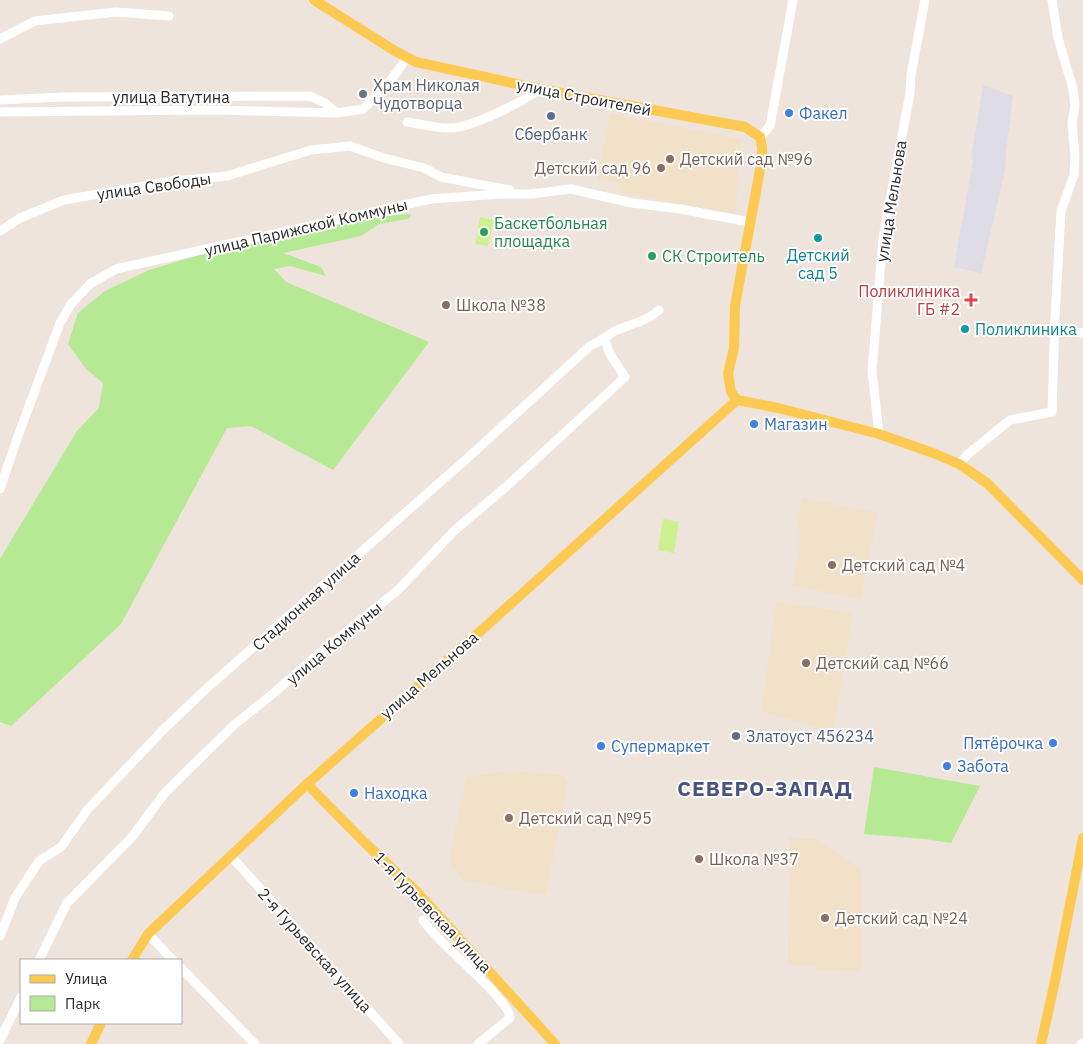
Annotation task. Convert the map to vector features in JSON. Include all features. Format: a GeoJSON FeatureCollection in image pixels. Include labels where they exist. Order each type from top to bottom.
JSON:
{"type":"FeatureCollection","features":[{"type":"Feature","properties":{"kind":"main road","name":"улица Строителей"},"geometry":{"type":"LineString","coordinates":[[314,0],[407,58],[424,64],[540,89],[745,127],[760,137]]}},
{"type":"Feature","properties":{"kind":"main road"},"geometry":{"type":"LineString","coordinates":[[760,137],[762,159],[735,306],[734,348],[728,373],[731,392],[737,400],[778,408],[880,434],[959,464],[987,483],[1083,580]]}},
{"type":"Feature","properties":{"kind":"main road","name":"улица Мельнова"},"geometry":{"type":"LineString","coordinates":[[133,959],[148,934],[306,784],[484,628],[737,400]]}},
{"type":"Feature","properties":{"kind":"main road","name":"1-я Гурьевская улица"},"geometry":{"type":"LineString","coordinates":[[306,784],[417,892],[555,1044]]}},
{"type":"Feature","properties":{"kind":"main road"},"geometry":{"type":"LineString","coordinates":[[1041,1044],[1050,1008],[1083,838]]}},
{"type":"Feature","properties":{"kind":"main road"},"geometry":{"type":"LineString","coordinates":[[91,1044],[101,1024]]}},
{"type":"Feature","properties":{"kind":"street"},"geometry":{"type":"LineString","coordinates":[[760,137],[770,126],[793,0]]}},
{"type":"Feature","properties":{"kind":"street","name":"улица Мельнова"},"geometry":{"type":"LineString","coordinates":[[880,434],[872,372],[883,238],[925,0]]}},
{"type":"Feature","properties":{"kind":"street"},"geometry":{"type":"LineString","coordinates":[[959,464],[968,454],[1010,420],[1052,412],[1054,331],[1061,212],[1074,174],[1076,157],[1072,123],[1075,106],[1073,89],[1058,38],[1052,0]]}},
{"type":"Feature","properties":{"kind":"street"},"geometry":{"type":"LineString","coordinates":[[0,39],[35,21],[52,18],[116,12],[169,16]]}},
{"type":"Feature","properties":{"kind":"street","name":"улица Ватутина"},"geometry":{"type":"LineString","coordinates":[[0,112],[211,110],[337,113],[363,109],[387,85],[407,58]]}},
{"type":"Feature","properties":{"kind":"street"},"geometry":{"type":"LineString","coordinates":[[407,122],[451,128],[466,126],[528,98],[540,89]]}},
{"type":"Feature","properties":{"kind":"street","name":"улица Ватутина"},"geometry":{"type":"LineString","coordinates":[[0,100],[62,97],[310,96],[326,103],[337,113]]}},
{"type":"Feature","properties":{"kind":"street","name":"улица Свободы"},"geometry":{"type":"LineString","coordinates":[[0,231],[20,218],[64,200],[173,181],[227,176],[311,150],[350,146],[384,158],[424,168],[441,177],[531,194]]}},
{"type":"Feature","properties":{"kind":"street","name":"улица Парижской Коммуны"},"geometry":{"type":"LineString","coordinates":[[0,490],[60,323],[70,304],[90,284],[116,269],[431,199],[500,194],[531,194],[572,189],[632,204],[680,209],[750,222]]}},
{"type":"Feature","properties":{"kind":"street","name":"Стадионная улица"},"geometry":{"type":"LineString","coordinates":[[0,936],[15,898],[39,861],[61,847],[88,809],[164,729],[207,688],[472,454],[590,346],[613,332],[652,316],[659,310]]}},
{"type":"Feature","properties":{"kind":"street"},"geometry":{"type":"LineString","coordinates":[[1054,331],[1083,334]]}},
{"type":"Feature","properties":{"kind":"street","name":"улица Коммуны"},"geometry":{"type":"LineString","coordinates":[[39,959],[67,903],[132,837],[164,794],[188,770],[234,725],[398,590],[456,530],[625,377],[610,354],[604,339]]}},
{"type":"Feature","properties":{"kind":"street","name":"2-я Гурьевская улица"},"geometry":{"type":"LineString","coordinates":[[231,856],[400,1044]]}},
{"type":"Feature","properties":{"kind":"street"},"geometry":{"type":"LineString","coordinates":[[423,920],[430,931],[485,983],[509,1011],[510,1018],[478,1044]]}},
{"type":"Feature","properties":{"kind":"street"},"geometry":{"type":"LineString","coordinates":[[148,934],[173,959]]}},
{"type":"Feature","properties":{"kind":"street"},"geometry":{"type":"LineString","coordinates":[[182,969],[255,1044]]}},
{"type":"Feature","properties":{"kind":"street"},"geometry":{"type":"LineString","coordinates":[[0,1040],[20,999]]}},
{"type":"Feature","properties":{"kind":"shaded area"},"geometry":{"type":"Polygon","coordinates":[[[983,85],[1013,96],[1005,171],[981,273],[954,267],[973,161],[972,152],[983,85]]]}},
{"type":"Feature","properties":{"kind":"shaded area","name":"Детский сад №96"},"geometry":{"type":"Polygon","coordinates":[[[610,113],[741,139],[735,214],[620,193],[621,184],[597,179],[610,113]]]}},
{"type":"Feature","properties":{"kind":"shaded area","name":"Детский сад №4"},"geometry":{"type":"Polygon","coordinates":[[[802,498],[878,513],[860,599],[792,586],[800,544],[797,524],[802,498]]]}},
{"type":"Feature","properties":{"kind":"shaded area","name":"Детский сад №66"},"geometry":{"type":"Polygon","coordinates":[[[776,602],[853,613],[833,731],[761,712],[776,602]]]}},
{"type":"Feature","properties":{"kind":"shaded area","name":"Детский сад №95"},"geometry":{"type":"Polygon","coordinates":[[[509,771],[564,776],[568,782],[546,895],[464,880],[451,866],[450,855],[466,777],[509,771]]]}},
{"type":"Feature","properties":{"kind":"shaded area","name":"Детский сад №24"},"geometry":{"type":"Polygon","coordinates":[[[789,838],[817,839],[862,870],[861,971],[816,970],[815,965],[788,965],[789,838]]]}},
{"type":"Feature","properties":{"kind":"green space"},"geometry":{"type":"Polygon","coordinates":[[[412,214],[408,219],[379,224],[361,236],[283,253],[321,267],[326,276],[290,266],[274,269],[286,282],[429,342],[333,470],[251,426],[227,428],[121,624],[11,726],[0,722],[0,559],[77,431],[99,408],[103,383],[86,369],[68,344],[78,313],[105,291],[149,270],[203,254],[371,217],[412,214]]]}},
{"type":"Feature","properties":{"kind":"green space","name":"Баскетбольная площадка"},"geometry":{"type":"Polygon","coordinates":[[[480,217],[494,220],[488,246],[475,244],[480,217]]]}},
{"type":"Feature","properties":{"kind":"green space"},"geometry":{"type":"Polygon","coordinates":[[[663,519],[679,522],[674,553],[658,550],[663,519]]]}},
{"type":"Feature","properties":{"kind":"green space"},"geometry":{"type":"Polygon","coordinates":[[[874,767],[980,786],[951,843],[864,834],[874,767]]]}},
{"type":"Feature","properties":{"kind":"place","name":"Храм Николая Чудотворца"},"geometry":{"type":"Point","coordinates":[363,94]}},
{"type":"Feature","properties":{"kind":"place","name":"Факел"},"geometry":{"type":"Point","coordinates":[789,113]}},
{"type":"Feature","properties":{"kind":"place","name":"Сбербанк"},"geometry":{"type":"Point","coordinates":[551,116]}},
{"type":"Feature","properties":{"kind":"place","name":"Детский сад №96"},"geometry":{"type":"Point","coordinates":[670,159]}},
{"type":"Feature","properties":{"kind":"place","name":"Детский сад 96"},"geometry":{"type":"Point","coordinates":[661,168]}},
{"type":"Feature","properties":{"kind":"place","name":"Баскетбольная площадка"},"geometry":{"type":"Point","coordinates":[484,232]}},
{"type":"Feature","properties":{"kind":"place","name":"Детский сад 5"},"geometry":{"type":"Point","coordinates":[818,238]}},
{"type":"Feature","properties":{"kind":"place","name":"СК Строитель"},"geometry":{"type":"Point","coordinates":[652,256]}},
{"type":"Feature","properties":{"kind":"place","name":"Поликлиника ГБ #2"},"geometry":{"type":"Point","coordinates":[971,300]}},
{"type":"Feature","properties":{"kind":"place","name":"Школа №38"},"geometry":{"type":"Point","coordinates":[446,305]}},
{"type":"Feature","properties":{"kind":"place","name":"Поликлиника"},"geometry":{"type":"Point","coordinates":[965,329]}},
{"type":"Feature","properties":{"kind":"place","name":"Магазин"},"geometry":{"type":"Point","coordinates":[754,424]}},
{"type":"Feature","properties":{"kind":"place","name":"Детский сад №4"},"geometry":{"type":"Point","coordinates":[832,565]}},
{"type":"Feature","properties":{"kind":"place","name":"Детский сад №66"},"geometry":{"type":"Point","coordinates":[806,663]}},
{"type":"Feature","properties":{"kind":"place","name":"Златоуст 456234"},"geometry":{"type":"Point","coordinates":[736,736]}},
{"type":"Feature","properties":{"kind":"place","name":"Пятёрочка"},"geometry":{"type":"Point","coordinates":[1053,743]}},
{"type":"Feature","properties":{"kind":"place","name":"Супермаркет"},"geometry":{"type":"Point","coordinates":[601,746]}},
{"type":"Feature","properties":{"kind":"place","name":"Забота"},"geometry":{"type":"Point","coordinates":[947,766]}},
{"type":"Feature","properties":{"kind":"place","name":"Находка"},"geometry":{"type":"Point","coordinates":[354,793]}},
{"type":"Feature","properties":{"kind":"place","name":"Детский сад №95"},"geometry":{"type":"Point","coordinates":[509,818]}},
{"type":"Feature","properties":{"kind":"place","name":"Школа №37"},"geometry":{"type":"Point","coordinates":[699,859]}},
{"type":"Feature","properties":{"kind":"place","name":"Детский сад №24"},"geometry":{"type":"Point","coordinates":[825,918]}},
{"type":"Feature","properties":{"kind":"district","name":"СЕВЕРО-ЗАПАД"},"geometry":{"type":"Point","coordinates":[765,789]}}]}
